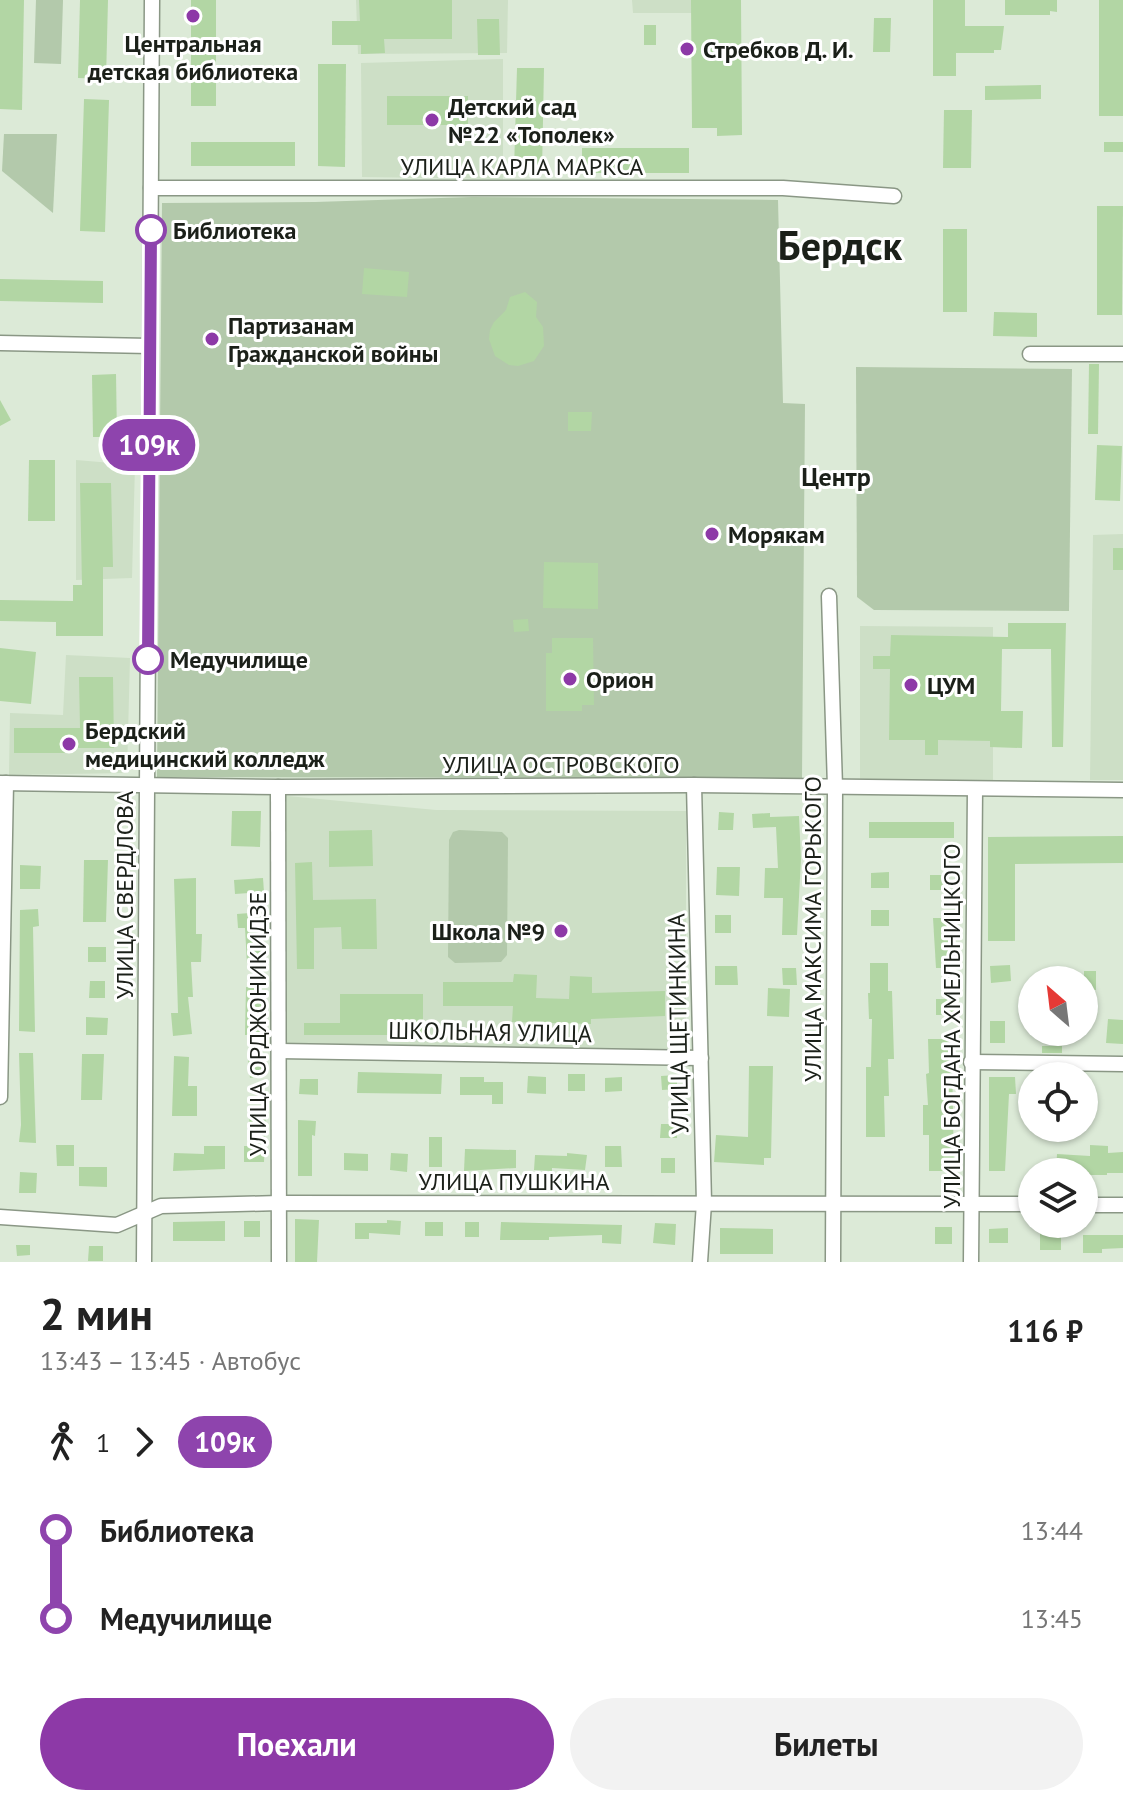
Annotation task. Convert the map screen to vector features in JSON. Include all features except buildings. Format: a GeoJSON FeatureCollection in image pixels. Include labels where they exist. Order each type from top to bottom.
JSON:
{"type":"FeatureCollection","features":[{"type":"Feature","properties":{"kind":"street","name":"УЛИЦА СВЕРДЛОВА"},"geometry":{"type":"LineString","coordinates":[[144,1262],[152,0]]}},
{"type":"Feature","properties":{"kind":"street","name":"УЛИЦА КАРЛА МАРКСА"},"geometry":{"type":"LineString","coordinates":[[151,188],[783,188],[894,196]]}},
{"type":"Feature","properties":{"kind":"street"},"geometry":{"type":"LineString","coordinates":[[0,343],[150,346]]}},
{"type":"Feature","properties":{"kind":"street"},"geometry":{"type":"LineString","coordinates":[[1030,354],[1123,354]]}},
{"type":"Feature","properties":{"kind":"street","name":"УЛИЦА МАКСИМА ГОРЬКОГО"},"geometry":{"type":"LineString","coordinates":[[829,596],[835,787],[833,1262]]}},
{"type":"Feature","properties":{"kind":"street"},"geometry":{"type":"LineString","coordinates":[[0,1097],[3,783]]}},
{"type":"Feature","properties":{"kind":"street","name":"УЛИЦА ОСТРОВСКОГО"},"geometry":{"type":"LineString","coordinates":[[3,783],[1123,790]]}},
{"type":"Feature","properties":{"kind":"street","name":"УЛИЦА ЩЕТИНКИНА"},"geometry":{"type":"LineString","coordinates":[[694,785],[704,1203],[700,1262]]}},
{"type":"Feature","properties":{"kind":"street","name":"УЛИЦА ОРДЖОНИКИДЗЕ"},"geometry":{"type":"LineString","coordinates":[[278,787],[279,1262]]}},
{"type":"Feature","properties":{"kind":"street","name":"УЛИЦА БОГДАНА ХМЕЛЬНИЦКОГО"},"geometry":{"type":"LineString","coordinates":[[971,1262],[975,789]]}},
{"type":"Feature","properties":{"kind":"street","name":"ШКОЛЬНАЯ УЛИЦА"},"geometry":{"type":"LineString","coordinates":[[279,1051],[701,1058]]}},
{"type":"Feature","properties":{"kind":"street"},"geometry":{"type":"LineString","coordinates":[[971,1062],[1123,1064]]}},
{"type":"Feature","properties":{"kind":"street","name":"УЛИЦА ПУШКИНА"},"geometry":{"type":"LineString","coordinates":[[0,1217],[117,1225],[161,1206],[279,1203],[1018,1204]]}},
{"type":"Feature","properties":{"kind":"street"},"geometry":{"type":"LineString","coordinates":[[1098,1205],[1123,1205]]}},
{"type":"Feature","properties":{"kind":"shaded area"},"geometry":{"type":"Polygon","coordinates":[[[36,0],[63,0],[61,64],[34,63],[36,0]]]}},
{"type":"Feature","properties":{"kind":"shaded area"},"geometry":{"type":"Polygon","coordinates":[[[356,0],[508,0],[507,53],[358,54],[356,0]]]}},
{"type":"Feature","properties":{"kind":"shaded area"},"geometry":{"type":"Polygon","coordinates":[[[632,0],[718,0],[718,13],[633,13],[632,0]]]}},
{"type":"Feature","properties":{"kind":"shaded area","name":"Детский сад №22 «Тополек»"},"geometry":{"type":"Polygon","coordinates":[[[503,59],[503,179],[362,177],[361,63],[503,59]]]}},
{"type":"Feature","properties":{"kind":"shaded area"},"geometry":{"type":"Polygon","coordinates":[[[4,134],[57,134],[53,213],[2,171],[4,134]]]}},
{"type":"Feature","properties":{"kind":"shaded area"},"geometry":{"type":"Polygon","coordinates":[[[472,197],[778,200],[783,403],[805,404],[802,778],[157,777],[162,203],[472,197]]]}},
{"type":"Feature","properties":{"kind":"shaded area"},"geometry":{"type":"Polygon","coordinates":[[[856,367],[1072,369],[1069,611],[874,610],[857,597],[856,367]]]}},
{"type":"Feature","properties":{"kind":"shaded area"},"geometry":{"type":"Polygon","coordinates":[[[76,460],[135,465],[132,578],[76,580],[76,460]]]}},
{"type":"Feature","properties":{"kind":"shaded area"},"geometry":{"type":"Polygon","coordinates":[[[1123,534],[1123,780],[1090,780],[1093,535],[1123,534]]]}},
{"type":"Feature","properties":{"kind":"shaded area"},"geometry":{"type":"Polygon","coordinates":[[[860,626],[993,627],[993,780],[860,780],[860,626]]]}},
{"type":"Feature","properties":{"kind":"shaded area","name":"Бердский медицинский колледж"},"geometry":{"type":"Polygon","coordinates":[[[66,655],[130,658],[127,773],[9,775],[10,713],[63,715],[66,655]]]}},
{"type":"Feature","properties":{"kind":"shaded area","name":"Школа №9"},"geometry":{"type":"Polygon","coordinates":[[[277,795],[436,810],[686,811],[686,1055],[277,1048],[277,795]]]}},
{"type":"Feature","properties":{"kind":"shaded area"},"geometry":{"type":"Polygon","coordinates":[[[453,832],[502,832],[508,838],[507,955],[501,962],[455,963],[448,957],[449,840],[453,832]]]}},
{"type":"Feature","properties":{"kind":"bus line","name":"109к"},"geometry":{"type":"LineString","coordinates":[[148,659],[151,230]]}},
{"type":"Feature","properties":{"kind":"place","name":"Центральная детская библиотека"},"geometry":{"type":"Point","coordinates":[193,16]}},
{"type":"Feature","properties":{"kind":"place","name":"Стребков Д. И."},"geometry":{"type":"Point","coordinates":[687,49]}},
{"type":"Feature","properties":{"kind":"place","name":"Детский сад №22 «Тополек»"},"geometry":{"type":"Point","coordinates":[432,120]}},
{"type":"Feature","properties":{"kind":"place","name":"Библиотека"},"geometry":{"type":"Point","coordinates":[151,230]}},
{"type":"Feature","properties":{"kind":"place","name":"Партизанам Гражданской войны"},"geometry":{"type":"Point","coordinates":[212,339]}},
{"type":"Feature","properties":{"kind":"place","name":"Морякам"},"geometry":{"type":"Point","coordinates":[712,534]}},
{"type":"Feature","properties":{"kind":"place","name":"Медучилище"},"geometry":{"type":"Point","coordinates":[148,659]}},
{"type":"Feature","properties":{"kind":"place","name":"Орион"},"geometry":{"type":"Point","coordinates":[570,679]}},
{"type":"Feature","properties":{"kind":"place","name":"ЦУМ"},"geometry":{"type":"Point","coordinates":[911,685]}},
{"type":"Feature","properties":{"kind":"place","name":"Бердский медицинский колледж"},"geometry":{"type":"Point","coordinates":[69,744]}},
{"type":"Feature","properties":{"kind":"place","name":"Школа №9"},"geometry":{"type":"Point","coordinates":[561,931]}},
{"type":"Feature","properties":{"kind":"district","name":"Бердск"},"geometry":{"type":"Point","coordinates":[840,245]}},
{"type":"Feature","properties":{"kind":"district","name":"Центр"},"geometry":{"type":"Point","coordinates":[836,476]}}]}
